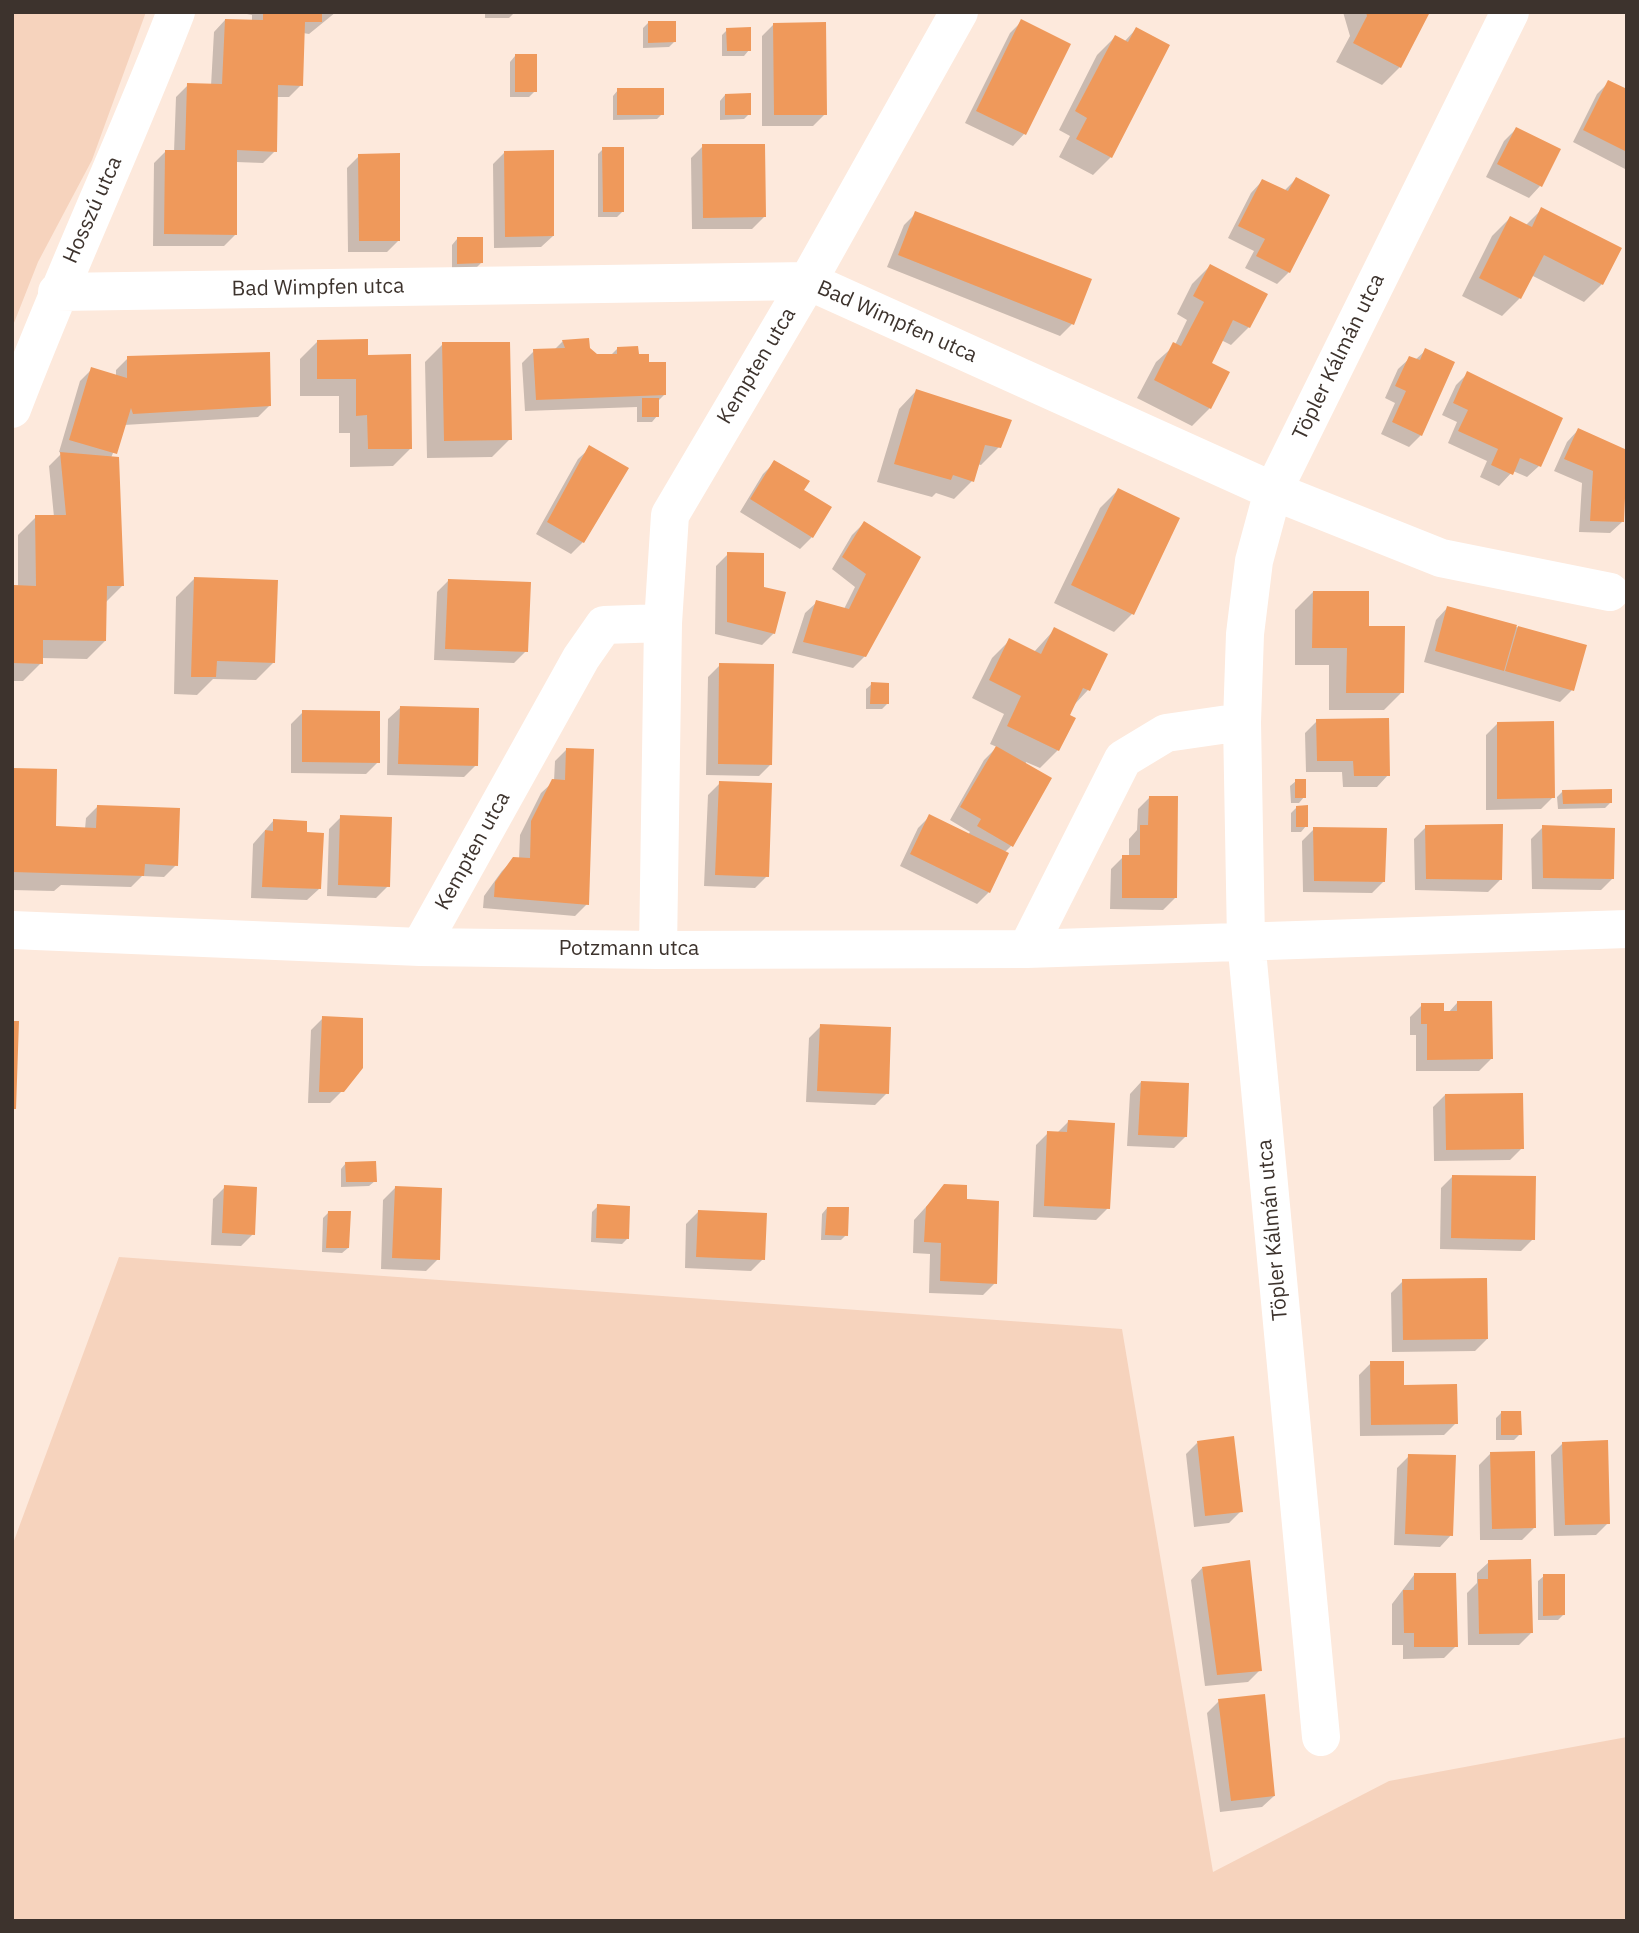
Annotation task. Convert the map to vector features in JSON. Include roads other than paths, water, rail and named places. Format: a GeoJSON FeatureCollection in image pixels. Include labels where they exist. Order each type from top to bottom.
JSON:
{"type":"FeatureCollection","features":[{"type":"Feature","properties":{"kind":"street","name":"Hosszú utca"},"geometry":{"type":"LineString","coordinates":[[12,409],[57,292],[135,117],[176,12]]}},
{"type":"Feature","properties":{"kind":"street","name":"Kempten utca"},"geometry":{"type":"LineString","coordinates":[[657,950],[663,623],[670,514],[807,281],[959,12]]}},
{"type":"Feature","properties":{"kind":"street","name":"Töpler Kálmán utca"},"geometry":{"type":"LineString","coordinates":[[1321,1737],[1246,940],[1242,722],[1245,634],[1254,561],[1273,491],[1510,12]]}},
{"type":"Feature","properties":{"kind":"street","name":"Bad Wimpfen utca"},"geometry":{"type":"LineString","coordinates":[[57,292],[807,281],[1273,491],[1441,558],[1610,592]]}},
{"type":"Feature","properties":{"kind":"street","name":"Kempten utca"},"geometry":{"type":"LineString","coordinates":[[419,947],[581,658],[604,625],[663,623]]}},
{"type":"Feature","properties":{"kind":"street"},"geometry":{"type":"LineString","coordinates":[[1027,949],[1123,760],[1166,733],[1242,722]]}},
{"type":"Feature","properties":{"kind":"street","name":"Potzmann utca"},"geometry":{"type":"LineString","coordinates":[[12,930],[419,947],[657,950],[1027,949],[1627,929]]}}]}
